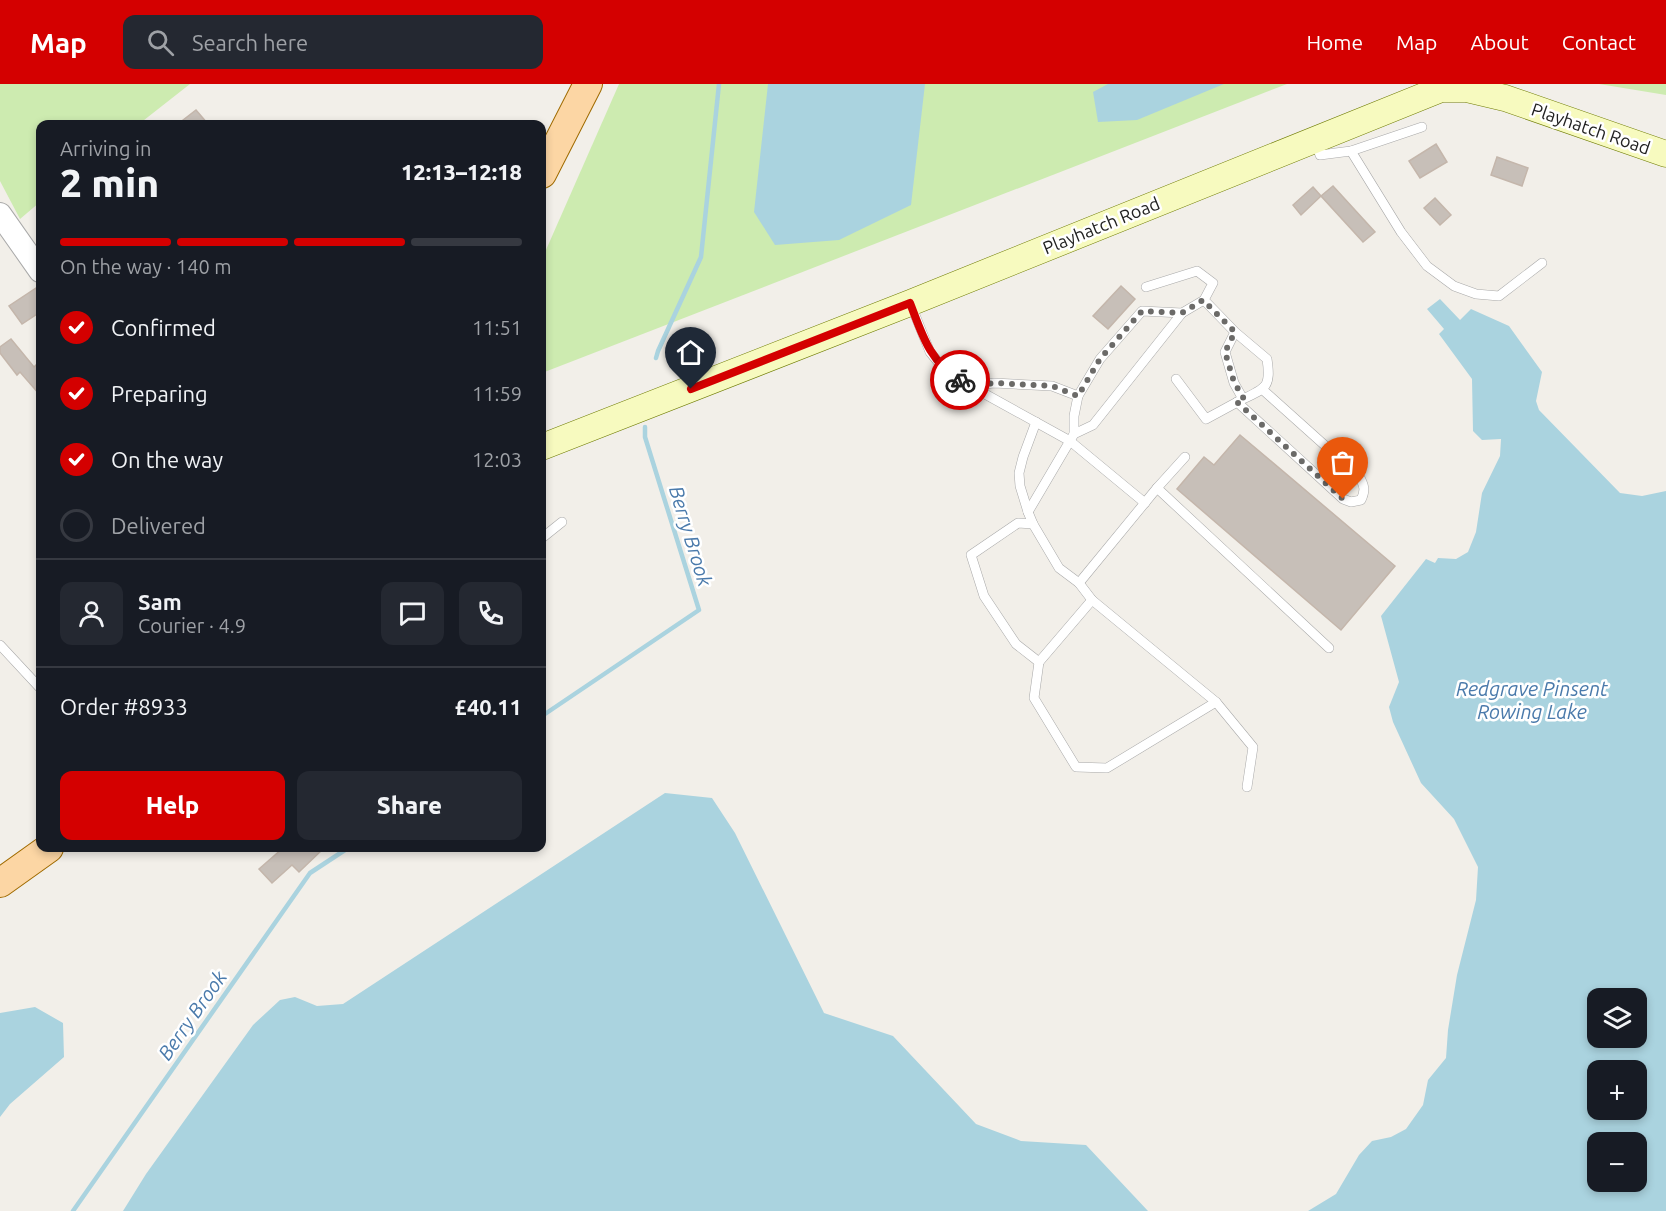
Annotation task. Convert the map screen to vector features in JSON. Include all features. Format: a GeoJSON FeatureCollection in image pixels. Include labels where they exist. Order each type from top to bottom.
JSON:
{"type":"FeatureCollection","features":[{"type":"Feature","properties":{"kind":"main road"},"geometry":{"type":"LineString","coordinates":[[546,166],[588,84]]}},
{"type":"Feature","properties":{"kind":"main road","name":"Playhatch Road"},"geometry":{"type":"LineString","coordinates":[[546,445],[910,303],[1441,89],[1467,89],[1505,98],[1666,154]]}},
{"type":"Feature","properties":{"kind":"main road"},"geometry":{"type":"LineString","coordinates":[[0,883],[43,852]]}},
{"type":"Feature","properties":{"kind":"street"},"geometry":{"type":"LineString","coordinates":[[0,214],[36,265]]}},
{"type":"Feature","properties":{"kind":"lane"},"geometry":{"type":"LineString","coordinates":[[1315,139],[1320,155],[1351,151],[1422,127]]}},
{"type":"Feature","properties":{"kind":"lane"},"geometry":{"type":"LineString","coordinates":[[1351,151],[1401,232],[1427,266],[1454,286],[1476,294],[1499,296],[1542,263]]}},
{"type":"Feature","properties":{"kind":"lane"},"geometry":{"type":"LineString","coordinates":[[1072,437],[1093,425],[1182,313],[1203,300],[1212,284],[1197,271],[1146,287]]}},
{"type":"Feature","properties":{"kind":"lane"},"geometry":{"type":"LineString","coordinates":[[1176,379],[1206,419],[1263,390],[1270,376],[1267,359],[1235,332],[1203,300]]}},
{"type":"Feature","properties":{"kind":"lane"},"geometry":{"type":"LineString","coordinates":[[910,303],[930,352],[947,373],[1036,422],[1072,437],[1145,503]]}},
{"type":"Feature","properties":{"kind":"lane"},"geometry":{"type":"LineString","coordinates":[[1028,512],[1072,437],[1078,396],[1100,359],[1142,311],[1182,313]]}},
{"type":"Feature","properties":{"kind":"lane"},"geometry":{"type":"LineString","coordinates":[[1235,332],[1225,352],[1240,401],[1343,499],[1351,502],[1361,500],[1365,492],[1364,484],[1359,476],[1263,390]]}},
{"type":"Feature","properties":{"kind":"lane"},"geometry":{"type":"LineString","coordinates":[[969,386],[994,383],[1052,386],[1078,396]]}},
{"type":"Feature","properties":{"kind":"lane"},"geometry":{"type":"LineString","coordinates":[[1036,422],[1019,473],[1020,486],[1033,524],[1059,568],[1079,583],[1092,600],[1216,702],[1253,747],[1247,787]]}},
{"type":"Feature","properties":{"kind":"lane"},"geometry":{"type":"LineString","coordinates":[[1079,583],[1185,457]]}},
{"type":"Feature","properties":{"kind":"lane"},"geometry":{"type":"LineString","coordinates":[[1157,488],[1329,648]]}},
{"type":"Feature","properties":{"kind":"lane"},"geometry":{"type":"LineString","coordinates":[[546,535],[562,522]]}},
{"type":"Feature","properties":{"kind":"lane"},"geometry":{"type":"LineString","coordinates":[[1033,524],[1018,523],[971,555],[984,596],[1016,644],[1040,662]]}},
{"type":"Feature","properties":{"kind":"lane"},"geometry":{"type":"LineString","coordinates":[[1092,600],[1040,662],[1034,698],[1076,767],[1107,768],[1216,702]]}},
{"type":"Feature","properties":{"kind":"lane"},"geometry":{"type":"LineString","coordinates":[[0,645],[36,684]]}},
{"type":"Feature","properties":{"kind":"green space"},"geometry":{"type":"Polygon","coordinates":[[[0,84],[190,84],[144,120],[36,120],[36,205],[20,219],[0,181],[0,84]]]}},
{"type":"Feature","properties":{"kind":"green space"},"geometry":{"type":"Polygon","coordinates":[[[619,84],[1287,84],[546,371],[546,250],[619,84]]]}},
{"type":"Feature","properties":{"kind":"green space"},"geometry":{"type":"Polygon","coordinates":[[[1599,84],[1666,84],[1666,95],[1599,84]]]}},
{"type":"Feature","properties":{"kind":"water"},"geometry":{"type":"Polygon","coordinates":[[[768,84],[925,84],[911,205],[839,240],[775,245],[754,212],[768,84]]]}},
{"type":"Feature","properties":{"kind":"water"},"geometry":{"type":"Polygon","coordinates":[[[1108,84],[1224,84],[1137,120],[1098,122],[1093,92],[1108,84]]]}},
{"type":"Feature","properties":{"kind":"water","name":"Redgrave Pinsent Rowing Lake"},"geometry":{"type":"Polygon","coordinates":[[[1440,299],[1460,320],[1471,309],[1509,326],[1542,372],[1536,401],[1539,410],[1620,493],[1642,496],[1666,491],[1666,1211],[1308,1211],[1336,1194],[1359,1155],[1372,1141],[1391,1137],[1406,1129],[1423,1105],[1428,1080],[1446,1058],[1457,975],[1476,900],[1478,867],[1454,819],[1421,783],[1393,722],[1389,707],[1399,682],[1381,616],[1426,559],[1435,563],[1438,558],[1456,559],[1468,552],[1476,532],[1482,493],[1500,456],[1501,439],[1482,440],[1473,431],[1472,379],[1439,334],[1444,329],[1427,309],[1440,299]]]}},
{"type":"Feature","properties":{"kind":"water"},"geometry":{"type":"Polygon","coordinates":[[[665,793],[712,798],[735,833],[824,1013],[893,1036],[976,1124],[1021,1141],[1086,1145],[1148,1211],[123,1211],[146,1174],[253,1025],[280,1000],[295,997],[317,1006],[343,1004],[665,793]]]}},
{"type":"Feature","properties":{"kind":"water"},"geometry":{"type":"Polygon","coordinates":[[[35,1007],[63,1023],[64,1057],[10,1104],[0,1117],[0,1013],[35,1007]]]}},
{"type":"Feature","properties":{"kind":"building"},"geometry":{"type":"Polygon","coordinates":[[[196,110],[205,120],[183,120],[196,110]]]}},
{"type":"Feature","properties":{"kind":"building"},"geometry":{"type":"Polygon","coordinates":[[[1436,144],[1447,162],[1420,178],[1409,161],[1436,144]]]}},
{"type":"Feature","properties":{"kind":"building"},"geometry":{"type":"Polygon","coordinates":[[[1497,157],[1528,168],[1522,186],[1491,175],[1497,157]]]}},
{"type":"Feature","properties":{"kind":"building"},"geometry":{"type":"Polygon","coordinates":[[[1333,186],[1375,232],[1363,242],[1321,196],[1333,186]]]}},
{"type":"Feature","properties":{"kind":"building"},"geometry":{"type":"Polygon","coordinates":[[[1313,187],[1321,196],[1301,215],[1293,205],[1313,187]]]}},
{"type":"Feature","properties":{"kind":"building"},"geometry":{"type":"Polygon","coordinates":[[[1435,198],[1451,215],[1440,225],[1424,208],[1435,198]]]}},
{"type":"Feature","properties":{"kind":"building"},"geometry":{"type":"Polygon","coordinates":[[[1121,286],[1135,299],[1108,329],[1093,316],[1121,286]]]}},
{"type":"Feature","properties":{"kind":"building"},"geometry":{"type":"Polygon","coordinates":[[[36,288],[36,315],[22,324],[9,306],[36,288]]]}},
{"type":"Feature","properties":{"kind":"building"},"geometry":{"type":"Polygon","coordinates":[[[11,339],[34,367],[36,365],[36,390],[20,372],[17,375],[0,353],[0,347],[11,339]]]}},
{"type":"Feature","properties":{"kind":"building"},"geometry":{"type":"Polygon","coordinates":[[[1240,435],[1395,566],[1341,630],[1177,489],[1204,457],[1214,465],[1240,435]]]}},
{"type":"Feature","properties":{"kind":"building"},"geometry":{"type":"Polygon","coordinates":[[[278,852],[320,852],[299,872],[292,865],[272,883],[259,869],[278,852]]]}},
{"type":"Feature","properties":{"kind":"waterway","name":"Berry Brook"},"geometry":{"type":"LineString","coordinates":[[656,358],[701,257],[719,84]]}},
{"type":"Feature","properties":{"kind":"waterway","name":"Berry Brook"},"geometry":{"type":"LineString","coordinates":[[546,713],[699,610],[645,437],[645,427]]}},
{"type":"Feature","properties":{"kind":"waterway","name":"Berry Brook"},"geometry":{"type":"LineString","coordinates":[[73,1211],[310,873],[342,852]]}},
{"type":"Feature","properties":{"kind":"way so far"},"geometry":{"type":"LineString","coordinates":[[960,380],[969,386],[994,383],[1052,386],[1078,396],[1100,359],[1142,311],[1182,313],[1203,300],[1235,332],[1225,352],[1234,382],[1244,399],[1237,402],[1343,499]]}},
{"type":"Feature","properties":{"kind":"route"},"geometry":{"type":"LineString","coordinates":[[691,389],[910,303],[930,352],[947,373],[960,380]]}}]}
